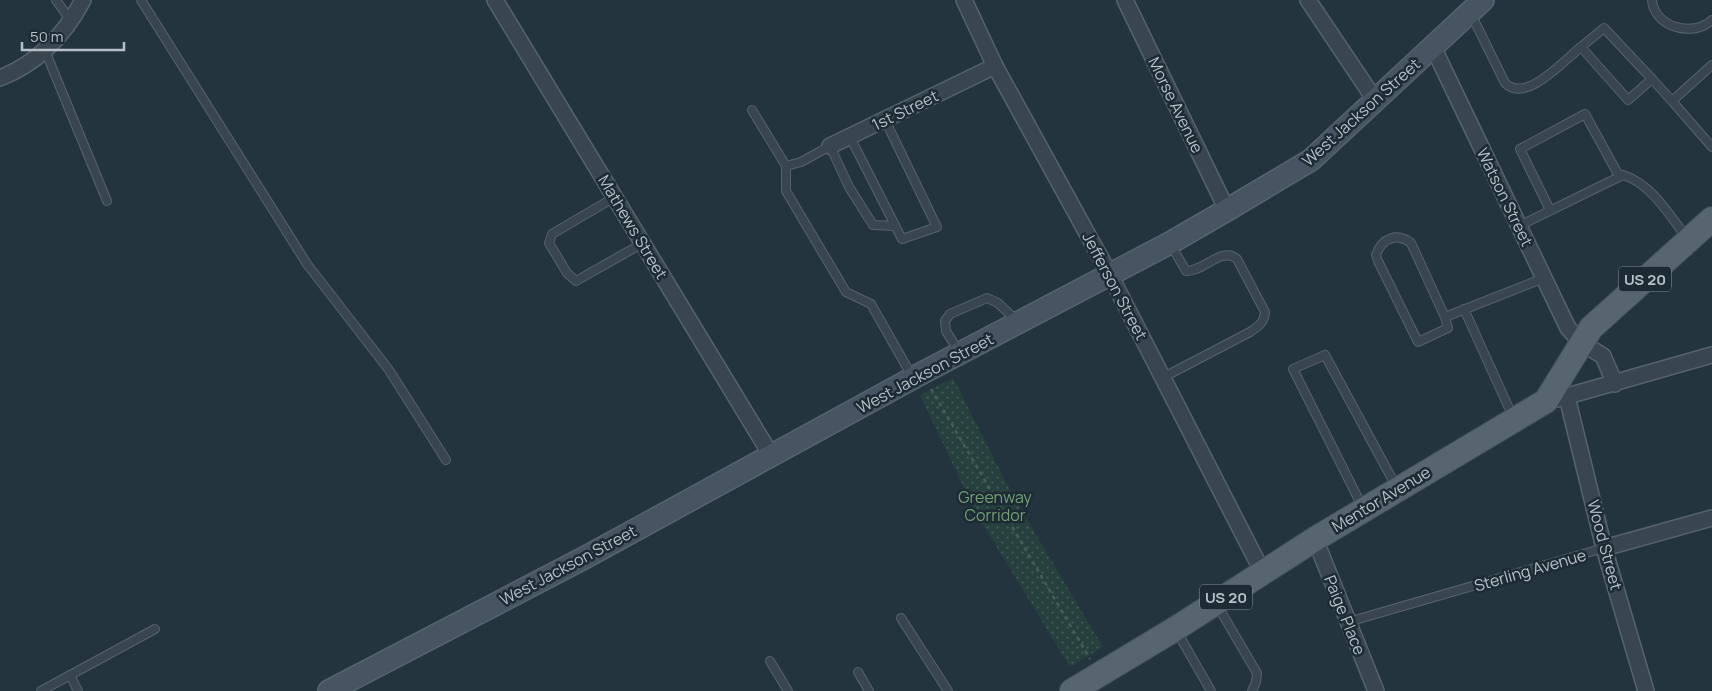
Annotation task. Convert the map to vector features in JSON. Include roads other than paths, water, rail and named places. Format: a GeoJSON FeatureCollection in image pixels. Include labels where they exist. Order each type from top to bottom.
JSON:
{"type":"FeatureCollection","features":[{"type":"Feature","properties":{"kind":"main road","name":"US 20"},"geometry":{"type":"LineString","coordinates":[[1557,399],[1582,343],[1592,328],[1712,219]]}},
{"type":"Feature","properties":{"kind":"main road","name":"Mentor Avenue"},"geometry":{"type":"LineString","coordinates":[[1072,691],[1216,604],[1315,539],[1398,489],[1514,420],[1557,399]]}},
{"type":"Feature","properties":{"kind":"street"},"geometry":{"type":"LineString","coordinates":[[0,78],[46,53],[72,21],[83,0]]}},
{"type":"Feature","properties":{"kind":"street","name":"Mathews Street"},"geometry":{"type":"LineString","coordinates":[[495,0],[771,455]]}},
{"type":"Feature","properties":{"kind":"street","name":"Jefferson Street"},"geometry":{"type":"LineString","coordinates":[[964,0],[995,66],[1110,275],[1263,573]]}},
{"type":"Feature","properties":{"kind":"street","name":"Morse Avenue"},"geometry":{"type":"LineString","coordinates":[[1125,0],[1227,210]]}},
{"type":"Feature","properties":{"kind":"street"},"geometry":{"type":"LineString","coordinates":[[1308,0],[1375,100]]}},
{"type":"Feature","properties":{"kind":"street","name":"West Jackson Street"},"geometry":{"type":"LineString","coordinates":[[328,691],[355,681],[771,455],[1170,244],[1311,160],[1476,6]]}},
{"type":"Feature","properties":{"kind":"street","name":"Watson Street"},"geometry":{"type":"LineString","coordinates":[[1433,47],[1568,328],[1582,343],[1602,356],[1615,384]]}},
{"type":"Feature","properties":{"kind":"street","name":"1st Street"},"geometry":{"type":"LineString","coordinates":[[830,146],[995,66]]}},
{"type":"Feature","properties":{"kind":"street","name":"Mentor Avenue"},"geometry":{"type":"LineString","coordinates":[[1557,399],[1712,355]]}},
{"type":"Feature","properties":{"kind":"street","name":"Wood Street"},"geometry":{"type":"LineString","coordinates":[[1557,399],[1604,548],[1646,691]]}},
{"type":"Feature","properties":{"kind":"street","name":"Sterling Avenue"},"geometry":{"type":"LineString","coordinates":[[1604,548],[1712,518]]}},
{"type":"Feature","properties":{"kind":"street","name":"Paige Place"},"geometry":{"type":"LineString","coordinates":[[1315,539],[1376,691]]}},
{"type":"Feature","properties":{"kind":"lane"},"geometry":{"type":"LineString","coordinates":[[56,0],[72,21]]}},
{"type":"Feature","properties":{"kind":"lane"},"geometry":{"type":"LineString","coordinates":[[141,0],[307,264],[389,370],[446,460]]}},
{"type":"Feature","properties":{"kind":"lane"},"geometry":{"type":"LineString","coordinates":[[1652,0],[1656,14],[1666,23],[1678,28],[1696,28],[1712,20]]}},
{"type":"Feature","properties":{"kind":"lane"},"geometry":{"type":"LineString","coordinates":[[1476,6],[1504,83],[1511,89],[1521,90],[1533,86],[1604,28],[1712,147]]}},
{"type":"Feature","properties":{"kind":"lane"},"geometry":{"type":"LineString","coordinates":[[1581,47],[1628,100],[1652,79]]}},
{"type":"Feature","properties":{"kind":"lane"},"geometry":{"type":"LineString","coordinates":[[46,53],[107,201]]}},
{"type":"Feature","properties":{"kind":"lane"},"geometry":{"type":"LineString","coordinates":[[1672,101],[1712,65]]}},
{"type":"Feature","properties":{"kind":"lane"},"geometry":{"type":"LineString","coordinates":[[752,110],[786,166],[786,190],[846,292],[871,304],[919,376]]}},
{"type":"Feature","properties":{"kind":"lane"},"geometry":{"type":"LineString","coordinates":[[1550,210],[1520,149],[1585,114],[1619,176]]}},
{"type":"Feature","properties":{"kind":"lane"},"geometry":{"type":"LineString","coordinates":[[850,137],[902,239],[937,227],[885,120]]}},
{"type":"Feature","properties":{"kind":"lane"},"geometry":{"type":"LineString","coordinates":[[830,146],[849,187],[873,225],[895,226]]}},
{"type":"Feature","properties":{"kind":"lane","name":"1st Street"},"geometry":{"type":"LineString","coordinates":[[786,166],[801,162],[830,146]]}},
{"type":"Feature","properties":{"kind":"lane"},"geometry":{"type":"LineString","coordinates":[[1519,226],[1623,175],[1636,179],[1653,195],[1689,240]]}},
{"type":"Feature","properties":{"kind":"lane"},"geometry":{"type":"LineString","coordinates":[[615,197],[552,234],[550,243],[567,273],[576,281],[643,243]]}},
{"type":"Feature","properties":{"kind":"lane"},"geometry":{"type":"LineString","coordinates":[[1394,237],[1404,237],[1411,243],[1445,317],[1448,328],[1418,342],[1378,261],[1376,255],[1383,242],[1394,237]]}},
{"type":"Feature","properties":{"kind":"lane"},"geometry":{"type":"LineString","coordinates":[[1162,378],[1260,326],[1265,312],[1237,259],[1232,254],[1226,254],[1193,271],[1186,271],[1170,244]]}},
{"type":"Feature","properties":{"kind":"lane"},"geometry":{"type":"LineString","coordinates":[[1445,317],[1544,278]]}},
{"type":"Feature","properties":{"kind":"lane"},"geometry":{"type":"LineString","coordinates":[[960,355],[946,330],[944,320],[950,314],[986,298],[998,303],[1020,323]]}},
{"type":"Feature","properties":{"kind":"lane"},"geometry":{"type":"LineString","coordinates":[[1464,309],[1514,420]]}},
{"type":"Feature","properties":{"kind":"lane"},"geometry":{"type":"LineString","coordinates":[[1364,510],[1294,369],[1324,355],[1398,489]]}},
{"type":"Feature","properties":{"kind":"lane","name":"Sterling Avenue"},"geometry":{"type":"LineString","coordinates":[[1348,622],[1604,548]]}},
{"type":"Feature","properties":{"kind":"lane"},"geometry":{"type":"LineString","coordinates":[[1216,604],[1257,673],[1252,691]]}},
{"type":"Feature","properties":{"kind":"lane"},"geometry":{"type":"LineString","coordinates":[[901,618],[948,691]]}},
{"type":"Feature","properties":{"kind":"lane"},"geometry":{"type":"LineString","coordinates":[[40,691],[155,629]]}},
{"type":"Feature","properties":{"kind":"lane"},"geometry":{"type":"LineString","coordinates":[[1175,629],[1212,691]]}},
{"type":"Feature","properties":{"kind":"lane"},"geometry":{"type":"LineString","coordinates":[[770,661],[788,691]]}},
{"type":"Feature","properties":{"kind":"lane"},"geometry":{"type":"LineString","coordinates":[[858,672],[869,691]]}},
{"type":"Feature","properties":{"kind":"lane"},"geometry":{"type":"LineString","coordinates":[[70,675],[78,691]]}},
{"type":"Feature","properties":{"kind":"park label","name":"Greenway Corridor"},"geometry":{"type":"Point","coordinates":[995,506]}}]}
